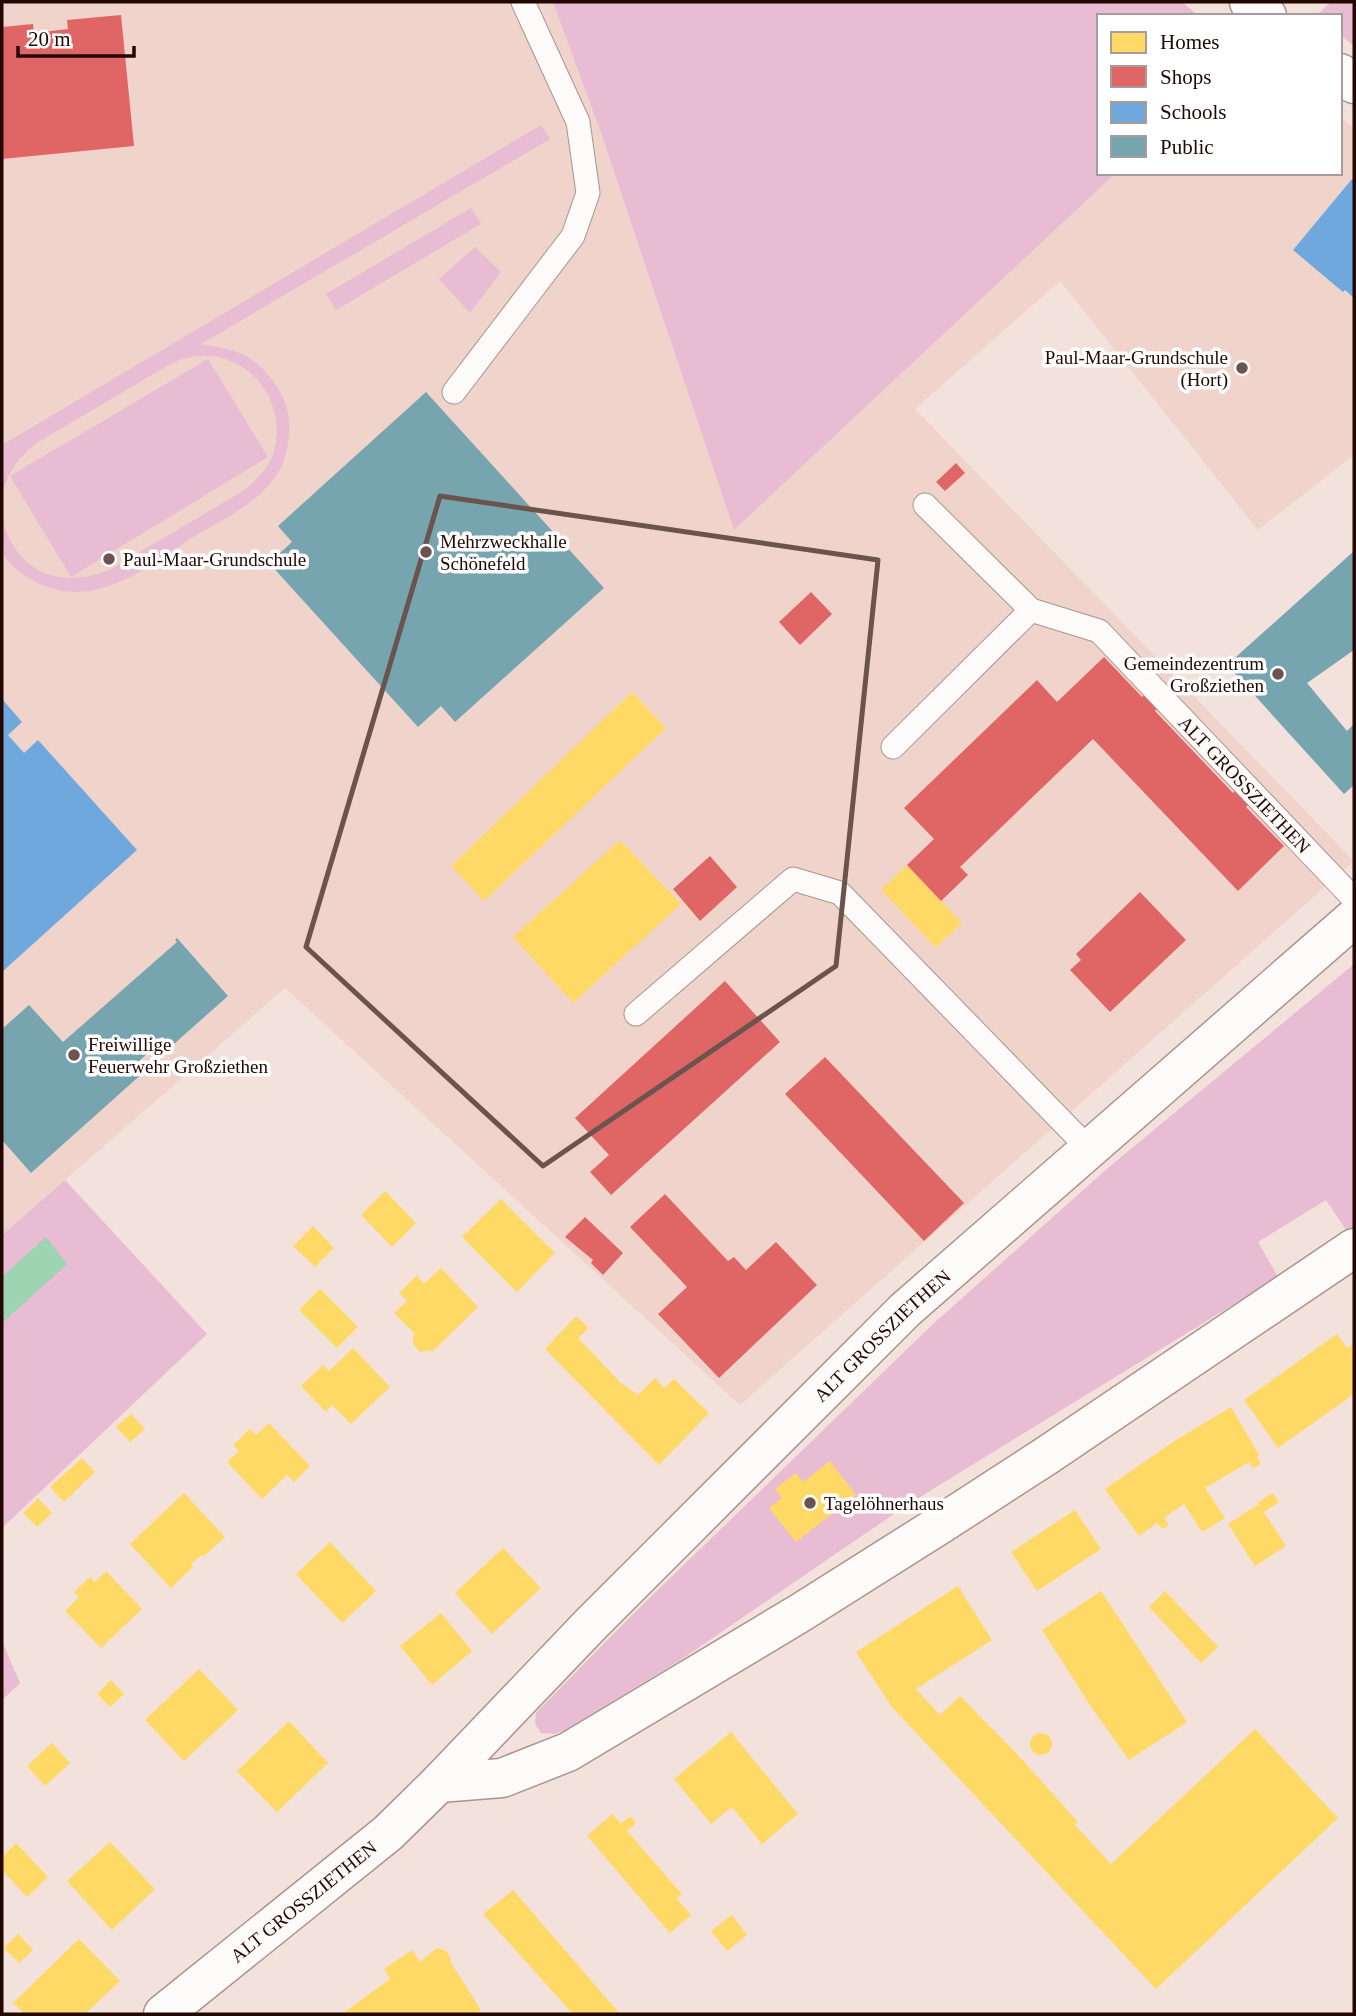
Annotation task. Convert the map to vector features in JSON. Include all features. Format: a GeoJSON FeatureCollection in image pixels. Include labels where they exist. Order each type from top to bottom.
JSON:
{"type":"FeatureCollection","features":[{"type":"Feature","properties":{"kind":"street"},"geometry":{"type":"LineString","coordinates":[[1249,2],[1264,14]]}},
{"type":"Feature","properties":{"kind":"street","name":"ALT GROSSZIETHEN"},"geometry":{"type":"LineString","coordinates":[[163,2014],[388,1833],[599,1616],[905,1310],[1354,918]]}},
{"type":"Feature","properties":{"kind":"street"},"geometry":{"type":"LineString","coordinates":[[439,1783],[502,1778],[568,1752],[800,1613],[952,1517],[1354,1248]]}},
{"type":"Feature","properties":{"kind":"lane"},"geometry":{"type":"LineString","coordinates":[[454,392],[573,236],[588,193],[578,122],[523,2]]}},
{"type":"Feature","properties":{"kind":"lane","name":"ALT GROSSZIETHEN"},"geometry":{"type":"LineString","coordinates":[[925,505],[1031,610],[1098,631],[1354,899]]}},
{"type":"Feature","properties":{"kind":"lane"},"geometry":{"type":"LineString","coordinates":[[893,747],[1031,610]]}},
{"type":"Feature","properties":{"kind":"lane"},"geometry":{"type":"LineString","coordinates":[[636,1014],[793,879],[840,894],[1089,1149]]}},
{"type":"Feature","properties":{"kind":"highlighted area"},"geometry":{"type":"Polygon","coordinates":[[[440,496],[878,560],[836,966],[543,1166],[306,947],[440,496]]]}},
{"type":"Feature","properties":{"kind":"shaded area"},"geometry":{"type":"Polygon","coordinates":[[[2,2],[553,2],[601,133],[734,530],[1114,175],[1342,175],[1342,118],[1354,128],[1354,455],[1258,530],[1060,281],[915,409],[1354,861],[740,1405],[285,988],[2,1235],[2,2]]]}},
{"type":"Feature","properties":{"kind":"shaded area"},"geometry":{"type":"Polygon","coordinates":[[[553,2],[1182,2],[1197,14],[1097,14],[1097,175],[1114,175],[734,530],[601,133],[553,2]]]}},
{"type":"Feature","properties":{"kind":"shaded area"},"geometry":{"type":"Polygon","coordinates":[[[1331,2],[1354,2],[1354,46],[1342,37],[1342,14],[1318,14],[1331,2]]]}},
{"type":"Feature","properties":{"kind":"shaded area"},"geometry":{"type":"Polygon","coordinates":[[[541,125],[550,139],[201,344],[246,356],[263,369],[284,398],[289,418],[285,458],[274,479],[255,498],[137,573],[118,583],[97,589],[76,592],[55,589],[28,578],[7,559],[1,547],[2,519],[18,553],[30,565],[58,577],[75,578],[111,569],[243,491],[266,468],[271,459],[276,438],[276,418],[270,399],[259,382],[245,369],[228,360],[208,356],[184,359],[167,366],[35,444],[15,466],[2,493],[2,445],[541,125]]]}},
{"type":"Feature","properties":{"kind":"shaded area"},"geometry":{"type":"Polygon","coordinates":[[[471,208],[481,224],[336,310],[326,294],[471,208]]]}},
{"type":"Feature","properties":{"kind":"shaded area"},"geometry":{"type":"Polygon","coordinates":[[[475,247],[501,272],[470,313],[439,279],[475,247]]]}},
{"type":"Feature","properties":{"kind":"shaded area"},"geometry":{"type":"Polygon","coordinates":[[[208,359],[268,457],[71,577],[10,476],[208,359]]]}},
{"type":"Feature","properties":{"kind":"shaded area"},"geometry":{"type":"Polygon","coordinates":[[[1354,964],[1354,1229],[1348,1233],[1326,1200],[1258,1242],[1278,1277],[907,1505],[679,1661],[565,1730],[554,1734],[541,1733],[535,1724],[536,1713],[632,1615],[932,1325],[1108,1168],[1354,964]]]}},
{"type":"Feature","properties":{"kind":"shaded area"},"geometry":{"type":"Polygon","coordinates":[[[65,1180],[207,1334],[2,1528],[2,1235],[65,1180]]]}},
{"type":"Feature","properties":{"kind":"shaded area"},"geometry":{"type":"Polygon","coordinates":[[[46,1237],[67,1264],[2,1323],[2,1277],[46,1237]]]}},
{"type":"Feature","properties":{"kind":"shaded area"},"geometry":{"type":"Polygon","coordinates":[[[2,1641],[20,1683],[2,1700],[2,1641]]]}},
{"type":"Feature","properties":{"kind":"building: Homes"},"geometry":{"type":"Polygon","coordinates":[[[632,692],[666,728],[484,901],[451,866],[632,692]]]}},
{"type":"Feature","properties":{"kind":"building: Homes"},"geometry":{"type":"Polygon","coordinates":[[[620,840],[681,904],[573,1003],[513,937],[620,840]]]}},
{"type":"Feature","properties":{"kind":"building: Homes"},"geometry":{"type":"Polygon","coordinates":[[[907,865],[962,923],[936,948],[881,890],[907,865]]]}},
{"type":"Feature","properties":{"kind":"building: Homes"},"geometry":{"type":"Polygon","coordinates":[[[385,1191],[416,1223],[392,1247],[361,1215],[385,1191]]]}},
{"type":"Feature","properties":{"kind":"building: Homes"},"geometry":{"type":"Polygon","coordinates":[[[501,1199],[555,1253],[517,1292],[462,1237],[501,1199]]]}},
{"type":"Feature","properties":{"kind":"building: Homes"},"geometry":{"type":"Polygon","coordinates":[[[313,1226],[334,1248],[315,1267],[293,1246],[313,1226]]]}},
{"type":"Feature","properties":{"kind":"building: Homes"},"geometry":{"type":"Polygon","coordinates":[[[441,1268],[478,1307],[432,1352],[420,1352],[413,1344],[415,1334],[394,1313],[407,1301],[399,1293],[417,1275],[424,1284],[441,1268]]]}},
{"type":"Feature","properties":{"kind":"building: Homes"},"geometry":{"type":"Polygon","coordinates":[[[320,1289],[358,1327],[337,1348],[299,1310],[320,1289]]]}},
{"type":"Feature","properties":{"kind":"building: Homes"},"geometry":{"type":"Polygon","coordinates":[[[576,1316],[589,1328],[578,1338],[621,1383],[638,1395],[655,1378],[664,1388],[674,1379],[709,1413],[659,1465],[545,1349],[576,1316]]]}},
{"type":"Feature","properties":{"kind":"building: Homes"},"geometry":{"type":"Polygon","coordinates":[[[1337,1334],[1347,1348],[1354,1343],[1354,1394],[1278,1448],[1244,1400],[1337,1334]]]}},
{"type":"Feature","properties":{"kind":"building: Homes"},"geometry":{"type":"Polygon","coordinates":[[[353,1348],[390,1387],[351,1424],[332,1405],[326,1412],[301,1386],[323,1365],[329,1371],[353,1348]]]}},
{"type":"Feature","properties":{"kind":"building: Homes"},"geometry":{"type":"Polygon","coordinates":[[[1231,1407],[1259,1455],[1257,1457],[1261,1464],[1253,1468],[1249,1462],[1205,1488],[1225,1518],[1202,1532],[1184,1504],[1164,1518],[1169,1525],[1162,1529],[1157,1523],[1139,1536],[1105,1489],[1176,1440],[1231,1407]]]}},
{"type":"Feature","properties":{"kind":"building: Homes"},"geometry":{"type":"Polygon","coordinates":[[[131,1414],[145,1429],[130,1442],[116,1427],[131,1414]]]}},
{"type":"Feature","properties":{"kind":"building: Homes"},"geometry":{"type":"Polygon","coordinates":[[[269,1423],[310,1466],[294,1482],[287,1475],[262,1499],[227,1462],[239,1451],[233,1445],[250,1429],[256,1435],[269,1423]]]}},
{"type":"Feature","properties":{"kind":"building: Homes"},"geometry":{"type":"Polygon","coordinates":[[[82,1458],[95,1472],[64,1502],[50,1487],[82,1458]]]}},
{"type":"Feature","properties":{"kind":"building: Homes","name":"Tagelöhnerhaus"},"geometry":{"type":"Polygon","coordinates":[[[830,1461],[856,1495],[796,1542],[769,1508],[782,1498],[775,1489],[796,1473],[803,1482],[830,1461]]]}},
{"type":"Feature","properties":{"kind":"building: Homes"},"geometry":{"type":"Polygon","coordinates":[[[184,1493],[225,1537],[191,1564],[193,1567],[171,1588],[130,1544],[184,1493]]]}},
{"type":"Feature","properties":{"kind":"building: Homes"},"geometry":{"type":"Polygon","coordinates":[[[1273,1493],[1279,1502],[1264,1512],[1286,1546],[1255,1566],[1228,1524],[1273,1493]]]}},
{"type":"Feature","properties":{"kind":"building: Homes"},"geometry":{"type":"Polygon","coordinates":[[[38,1498],[52,1513],[37,1527],[23,1513],[38,1498]]]}},
{"type":"Feature","properties":{"kind":"building: Homes"},"geometry":{"type":"Polygon","coordinates":[[[1075,1510],[1101,1549],[1037,1591],[1011,1552],[1075,1510]]]}},
{"type":"Feature","properties":{"kind":"building: Homes"},"geometry":{"type":"Polygon","coordinates":[[[330,1542],[376,1591],[342,1623],[296,1574],[330,1542]]]}},
{"type":"Feature","properties":{"kind":"building: Homes"},"geometry":{"type":"Polygon","coordinates":[[[503,1548],[541,1588],[492,1634],[455,1593],[503,1548]]]}},
{"type":"Feature","properties":{"kind":"building: Homes"},"geometry":{"type":"Polygon","coordinates":[[[106,1571],[142,1609],[101,1648],[65,1611],[79,1597],[74,1592],[90,1577],[95,1582],[106,1571]]]}},
{"type":"Feature","properties":{"kind":"building: Homes"},"geometry":{"type":"Polygon","coordinates":[[[958,1586],[992,1640],[916,1689],[940,1715],[960,1696],[1018,1755],[1078,1822],[1075,1825],[1111,1864],[1255,1729],[1338,1818],[1156,1989],[891,1706],[856,1652],[958,1586]]]}},
{"type":"Feature","properties":{"kind":"building: Homes"},"geometry":{"type":"Polygon","coordinates":[[[1101,1591],[1187,1722],[1129,1760],[1042,1630],[1101,1591]]]}},
{"type":"Feature","properties":{"kind":"building: Homes"},"geometry":{"type":"Polygon","coordinates":[[[1165,1591],[1218,1647],[1201,1663],[1149,1607],[1165,1591]]]}},
{"type":"Feature","properties":{"kind":"building: Homes"},"geometry":{"type":"Polygon","coordinates":[[[441,1613],[472,1651],[432,1685],[400,1646],[441,1613]]]}},
{"type":"Feature","properties":{"kind":"building: Homes"},"geometry":{"type":"Polygon","coordinates":[[[199,1669],[238,1710],[184,1761],[145,1720],[199,1669]]]}},
{"type":"Feature","properties":{"kind":"building: Homes"},"geometry":{"type":"Polygon","coordinates":[[[111,1680],[124,1694],[110,1707],[97,1694],[111,1680]]]}},
{"type":"Feature","properties":{"kind":"building: Homes"},"geometry":{"type":"Polygon","coordinates":[[[289,1721],[328,1763],[277,1812],[237,1771],[289,1721]]]}},
{"type":"Feature","properties":{"kind":"building: Homes"},"geometry":{"type":"Polygon","coordinates":[[[731,1732],[798,1814],[762,1844],[732,1807],[711,1824],[674,1779],[731,1732]]]}},
{"type":"Feature","properties":{"kind":"building: Homes"},"geometry":{"type":"Polygon","coordinates":[[[1041,1733],[1049,1736],[1052,1744],[1049,1752],[1041,1755],[1033,1752],[1030,1744],[1033,1736],[1041,1733]]]}},
{"type":"Feature","properties":{"kind":"building: Homes"},"geometry":{"type":"Polygon","coordinates":[[[52,1743],[70,1763],[45,1786],[27,1766],[52,1743]]]}},
{"type":"Feature","properties":{"kind":"building: Homes"},"geometry":{"type":"Polygon","coordinates":[[[612,1814],[621,1824],[630,1816],[636,1823],[627,1831],[682,1894],[676,1898],[691,1915],[670,1933],[587,1836],[612,1814]]]}},
{"type":"Feature","properties":{"kind":"building: Homes"},"geometry":{"type":"Polygon","coordinates":[[[110,1842],[155,1889],[112,1930],[67,1881],[110,1842]]]}},
{"type":"Feature","properties":{"kind":"building: Homes"},"geometry":{"type":"Polygon","coordinates":[[[16,1843],[48,1877],[27,1897],[2,1870],[2,1857],[16,1843]]]}},
{"type":"Feature","properties":{"kind":"building: Homes"},"geometry":{"type":"Polygon","coordinates":[[[513,1890],[620,2014],[573,2014],[483,1914],[513,1890]]]}},
{"type":"Feature","properties":{"kind":"building: Homes"},"geometry":{"type":"Polygon","coordinates":[[[732,1915],[747,1935],[727,1951],[711,1931],[732,1915]]]}},
{"type":"Feature","properties":{"kind":"building: Homes"},"geometry":{"type":"Polygon","coordinates":[[[18,1934],[33,1950],[19,1963],[4,1948],[18,1934]]]}},
{"type":"Feature","properties":{"kind":"building: Homes"},"geometry":{"type":"Polygon","coordinates":[[[79,1939],[120,1981],[85,2014],[25,2014],[13,2003],[79,1939]]]}},
{"type":"Feature","properties":{"kind":"building: Homes"},"geometry":{"type":"Polygon","coordinates":[[[437,1948],[445,1950],[451,1958],[450,1961],[481,2010],[474,2014],[342,2014],[390,1979],[384,1969],[412,1950],[420,1962],[437,1948]]]}},
{"type":"Feature","properties":{"kind":"building: Shops"},"geometry":{"type":"Polygon","coordinates":[[[121,15],[134,146],[2,159],[2,27],[33,24],[34,33],[68,29],[67,20],[121,15]]]}},
{"type":"Feature","properties":{"kind":"building: Shops"},"geometry":{"type":"Polygon","coordinates":[[[956,463],[965,473],[945,491],[936,482],[956,463]]]}},
{"type":"Feature","properties":{"kind":"building: Shops"},"geometry":{"type":"Polygon","coordinates":[[[811,592],[832,614],[800,645],[779,622],[811,592]]]}},
{"type":"Feature","properties":{"kind":"building: Shops"},"geometry":{"type":"Polygon","coordinates":[[[1104,657],[1142,697],[1144,695],[1157,709],[1155,711],[1233,793],[1235,791],[1248,805],[1246,807],[1284,846],[1238,891],[1093,739],[960,867],[968,875],[941,901],[907,865],[934,839],[904,808],[1037,680],[1057,702],[1104,657]]]}},
{"type":"Feature","properties":{"kind":"building: Shops"},"geometry":{"type":"Polygon","coordinates":[[[710,856],[737,887],[700,921],[673,889],[710,856]]]}},
{"type":"Feature","properties":{"kind":"building: Shops"},"geometry":{"type":"Polygon","coordinates":[[[1140,892],[1186,940],[1110,1012],[1070,970],[1081,960],[1076,954],[1140,892]]]}},
{"type":"Feature","properties":{"kind":"building: Shops"},"geometry":{"type":"Polygon","coordinates":[[[725,981],[780,1042],[611,1195],[590,1172],[609,1155],[575,1118],[725,981]]]}},
{"type":"Feature","properties":{"kind":"building: Shops"},"geometry":{"type":"Polygon","coordinates":[[[825,1057],[964,1203],[924,1241],[785,1094],[825,1057]]]}},
{"type":"Feature","properties":{"kind":"building: Shops"},"geometry":{"type":"Polygon","coordinates":[[[665,1194],[728,1261],[734,1257],[746,1270],[776,1242],[817,1285],[719,1378],[658,1314],[687,1287],[630,1227],[665,1194]]]}},
{"type":"Feature","properties":{"kind":"building: Shops"},"geometry":{"type":"Polygon","coordinates":[[[585,1217],[623,1253],[603,1275],[591,1263],[593,1260],[565,1237],[585,1217]]]}},
{"type":"Feature","properties":{"kind":"building: Schools"},"geometry":{"type":"Polygon","coordinates":[[[1352,179],[1354,181],[1354,298],[1293,250],[1352,179]]]}},
{"type":"Feature","properties":{"kind":"building: Schools"},"geometry":{"type":"Polygon","coordinates":[[[2,699],[22,722],[8,735],[24,753],[38,740],[137,850],[2,972],[2,699]]]}},
{"type":"Feature","properties":{"kind":"building: Public","name":"Mehrzweckhalle Schönefeld"},"geometry":{"type":"Polygon","coordinates":[[[426,392],[604,588],[455,722],[441,706],[418,727],[269,563],[292,542],[278,526],[426,392]]]}},
{"type":"Feature","properties":{"kind":"building: Public","name":"Gemeindezentrum Großziethen"},"geometry":{"type":"Polygon","coordinates":[[[1354,551],[1354,650],[1307,683],[1347,731],[1354,724],[1354,785],[1344,794],[1227,665],[1354,551]]]}},
{"type":"Feature","properties":{"kind":"building: Public","name":"Freiwillige Feuerwehr Großziethen"},"geometry":{"type":"Polygon","coordinates":[[[177,938],[228,996],[157,1059],[150,1051],[137,1063],[145,1071],[31,1173],[2,1140],[2,1029],[29,1005],[63,1042],[177,942],[177,938]]]}},
{"type":"Feature","properties":{"kind":"place","name":"Paul-Maar-Grundschule (Hort)"},"geometry":{"type":"Point","coordinates":[1242,368]}},
{"type":"Feature","properties":{"kind":"place","name":"Mehrzweckhalle Schönefeld"},"geometry":{"type":"Point","coordinates":[426,552]}},
{"type":"Feature","properties":{"kind":"place","name":"Paul-Maar-Grundschule"},"geometry":{"type":"Point","coordinates":[109,559]}},
{"type":"Feature","properties":{"kind":"place","name":"Gemeindezentrum Großziethen"},"geometry":{"type":"Point","coordinates":[1278,674]}},
{"type":"Feature","properties":{"kind":"place","name":"Freiwillige Feuerwehr Großziethen"},"geometry":{"type":"Point","coordinates":[74,1055]}},
{"type":"Feature","properties":{"kind":"place","name":"Tagelöhnerhaus"},"geometry":{"type":"Point","coordinates":[810,1503]}}]}
